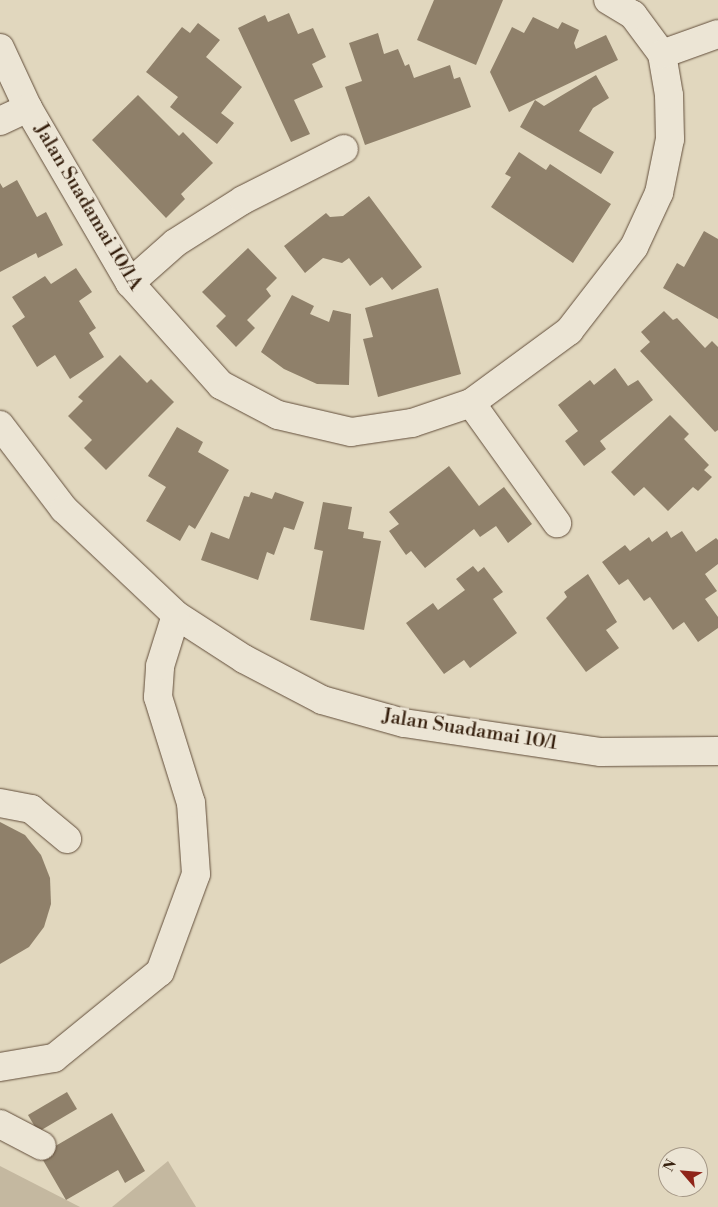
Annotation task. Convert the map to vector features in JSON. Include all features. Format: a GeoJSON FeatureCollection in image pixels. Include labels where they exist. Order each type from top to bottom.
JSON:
{"type":"FeatureCollection","features":[{"type":"Feature","properties":{"kind":"street","name":"Jalan Suadamai 10/1A"},"geometry":{"type":"LineString","coordinates":[[0,48],[28,108],[130,283],[221,385],[278,415],[351,432],[412,423],[471,403],[570,331],[634,247],[659,193],[670,139],[669,95],[662,54],[633,15],[608,0]]}},
{"type":"Feature","properties":{"kind":"street"},"geometry":{"type":"LineString","coordinates":[[662,54],[718,34]]}},
{"type":"Feature","properties":{"kind":"street"},"geometry":{"type":"LineString","coordinates":[[0,121],[28,108]]}},
{"type":"Feature","properties":{"kind":"street"},"geometry":{"type":"LineString","coordinates":[[130,283],[175,243],[198,228],[243,200],[344,149]]}},
{"type":"Feature","properties":{"kind":"street"},"geometry":{"type":"LineString","coordinates":[[471,403],[557,523]]}},
{"type":"Feature","properties":{"kind":"street","name":"Jalan Suadamai 10/1"},"geometry":{"type":"LineString","coordinates":[[0,424],[64,509],[176,615],[244,659],[322,700],[404,723],[601,752],[718,751]]}},
{"type":"Feature","properties":{"kind":"street"},"geometry":{"type":"LineString","coordinates":[[0,1067],[54,1058],[160,972],[196,874],[192,803],[158,697],[160,666],[176,615]]}},
{"type":"Feature","properties":{"kind":"street"},"geometry":{"type":"LineString","coordinates":[[0,803],[31,809],[67,839]]}},
{"type":"Feature","properties":{"kind":"street"},"geometry":{"type":"LineString","coordinates":[[0,1124],[42,1146]]}},
{"type":"Feature","properties":{"kind":"shaded area"},"geometry":{"type":"Polygon","coordinates":[[[168,1161],[196,1207],[112,1207],[168,1161]]]}},
{"type":"Feature","properties":{"kind":"shaded area"},"geometry":{"type":"Polygon","coordinates":[[[0,1166],[80,1207],[0,1207],[0,1166]]]}},
{"type":"Feature","properties":{"kind":"building"},"geometry":{"type":"Polygon","coordinates":[[[434,0],[503,0],[476,65],[417,40],[434,0]]]}},
{"type":"Feature","properties":{"kind":"building"},"geometry":{"type":"Polygon","coordinates":[[[289,13],[298,34],[313,28],[326,57],[312,64],[323,87],[294,100],[310,134],[291,142],[238,28],[265,15],[268,22],[289,13]]]}},
{"type":"Feature","properties":{"kind":"building"},"geometry":{"type":"Polygon","coordinates":[[[533,17],[558,29],[562,22],[579,30],[574,43],[576,49],[606,35],[618,60],[509,112],[490,72],[512,27],[524,33],[533,17]]]}},
{"type":"Feature","properties":{"kind":"building"},"geometry":{"type":"Polygon","coordinates":[[[198,23],[220,40],[206,57],[242,87],[221,113],[234,123],[217,144],[170,107],[178,97],[146,72],[182,27],[190,33],[198,23]]]}},
{"type":"Feature","properties":{"kind":"building"},"geometry":{"type":"Polygon","coordinates":[[[378,33],[384,54],[398,49],[405,66],[409,64],[414,78],[450,65],[454,79],[460,77],[471,107],[365,145],[345,87],[362,81],[349,43],[378,33]]]}},
{"type":"Feature","properties":{"kind":"building"},"geometry":{"type":"Polygon","coordinates":[[[596,75],[609,98],[593,108],[579,131],[614,152],[601,174],[520,127],[535,100],[544,106],[596,75]]]}},
{"type":"Feature","properties":{"kind":"building"},"geometry":{"type":"Polygon","coordinates":[[[138,95],[179,136],[183,132],[213,163],[181,194],[185,199],[166,218],[92,140],[138,95]]]}},
{"type":"Feature","properties":{"kind":"building"},"geometry":{"type":"Polygon","coordinates":[[[519,152],[546,170],[550,164],[611,204],[573,263],[491,207],[511,177],[505,174],[519,152]]]}},
{"type":"Feature","properties":{"kind":"building"},"geometry":{"type":"Polygon","coordinates":[[[17,180],[37,217],[46,212],[63,245],[38,258],[36,253],[0,272],[0,183],[3,188],[17,180]]]}},
{"type":"Feature","properties":{"kind":"building"},"geometry":{"type":"Polygon","coordinates":[[[369,196],[422,267],[392,290],[382,277],[370,286],[349,258],[342,263],[323,258],[305,273],[284,246],[326,213],[330,217],[343,216],[369,196]]]}},
{"type":"Feature","properties":{"kind":"building"},"geometry":{"type":"Polygon","coordinates":[[[704,231],[718,239],[718,319],[663,288],[677,263],[684,267],[704,231]]]}},
{"type":"Feature","properties":{"kind":"building"},"geometry":{"type":"Polygon","coordinates":[[[248,248],[277,278],[266,289],[271,296],[247,320],[255,328],[236,347],[216,326],[226,316],[202,292],[248,248]]]}},
{"type":"Feature","properties":{"kind":"building"},"geometry":{"type":"Polygon","coordinates":[[[76,268],[92,292],[79,301],[96,328],[89,333],[104,357],[70,379],[55,355],[37,367],[12,326],[25,317],[12,297],[45,276],[51,284],[76,268]]]}},
{"type":"Feature","properties":{"kind":"building"},"geometry":{"type":"Polygon","coordinates":[[[438,288],[461,374],[378,397],[363,339],[373,337],[365,308],[438,288]]]}},
{"type":"Feature","properties":{"kind":"building"},"geometry":{"type":"Polygon","coordinates":[[[292,295],[314,306],[310,314],[329,322],[333,310],[351,314],[349,385],[317,384],[284,369],[261,352],[292,295]]]}},
{"type":"Feature","properties":{"kind":"building"},"geometry":{"type":"Polygon","coordinates":[[[664,311],[673,320],[677,318],[705,348],[712,341],[718,347],[718,430],[715,432],[640,351],[650,342],[641,332],[664,311]]]}},
{"type":"Feature","properties":{"kind":"building"},"geometry":{"type":"Polygon","coordinates":[[[120,355],[147,383],[151,379],[174,402],[106,470],[84,448],[92,440],[68,416],[83,401],[78,397],[120,355]]]}},
{"type":"Feature","properties":{"kind":"building"},"geometry":{"type":"Polygon","coordinates":[[[615,368],[628,386],[638,380],[653,400],[600,441],[606,449],[584,466],[565,441],[578,431],[558,405],[590,380],[594,385],[615,368]]]}},
{"type":"Feature","properties":{"kind":"building"},"geometry":{"type":"Polygon","coordinates":[[[670,415],[689,434],[684,439],[709,465],[704,470],[712,477],[698,491],[693,487],[668,511],[644,487],[634,496],[611,472],[670,415]]]}},
{"type":"Feature","properties":{"kind":"building"},"geometry":{"type":"Polygon","coordinates":[[[177,427],[203,442],[198,452],[229,470],[195,529],[189,525],[180,541],[146,521],[166,487],[148,476],[177,427]]]}},
{"type":"Feature","properties":{"kind":"building"},"geometry":{"type":"Polygon","coordinates":[[[449,466],[479,506],[504,487],[532,524],[508,543],[496,526],[480,537],[474,529],[425,568],[411,551],[406,555],[389,531],[399,524],[389,512],[449,466]]]}},
{"type":"Feature","properties":{"kind":"building"},"geometry":{"type":"Polygon","coordinates":[[[251,492],[272,499],[275,492],[304,502],[294,530],[284,527],[274,555],[267,552],[258,580],[201,560],[211,532],[229,539],[244,496],[249,497],[251,492]]]}},
{"type":"Feature","properties":{"kind":"building"},"geometry":{"type":"Polygon","coordinates":[[[323,502],[352,507],[348,529],[364,532],[363,538],[381,541],[364,630],[310,620],[323,551],[314,549],[323,502]]]}},
{"type":"Feature","properties":{"kind":"building"},"geometry":{"type":"Polygon","coordinates":[[[667,531],[671,538],[682,531],[696,552],[716,538],[718,540],[718,564],[705,574],[717,591],[705,599],[718,617],[718,628],[698,642],[684,622],[673,630],[650,597],[644,601],[628,579],[619,585],[602,562],[625,545],[630,551],[649,537],[652,542],[667,531]]]}},
{"type":"Feature","properties":{"kind":"building"},"geometry":{"type":"Polygon","coordinates":[[[473,566],[478,572],[484,567],[503,592],[493,599],[517,633],[470,668],[464,660],[444,674],[406,623],[433,603],[438,610],[465,590],[456,579],[473,566]]]}},
{"type":"Feature","properties":{"kind":"building"},"geometry":{"type":"Polygon","coordinates":[[[588,574],[617,622],[606,630],[619,648],[586,672],[546,618],[567,597],[564,592],[588,574]]]}},
{"type":"Feature","properties":{"kind":"building"},"geometry":{"type":"Polygon","coordinates":[[[0,822],[25,835],[41,855],[50,878],[51,904],[44,927],[29,947],[0,964],[0,822]]]}},
{"type":"Feature","properties":{"kind":"building"},"geometry":{"type":"Polygon","coordinates":[[[67,1092],[77,1109],[38,1132],[28,1115],[67,1092]]]}},
{"type":"Feature","properties":{"kind":"building"},"geometry":{"type":"Polygon","coordinates":[[[112,1113],[145,1171],[125,1183],[118,1170],[66,1200],[40,1155],[112,1113]]]}}]}
